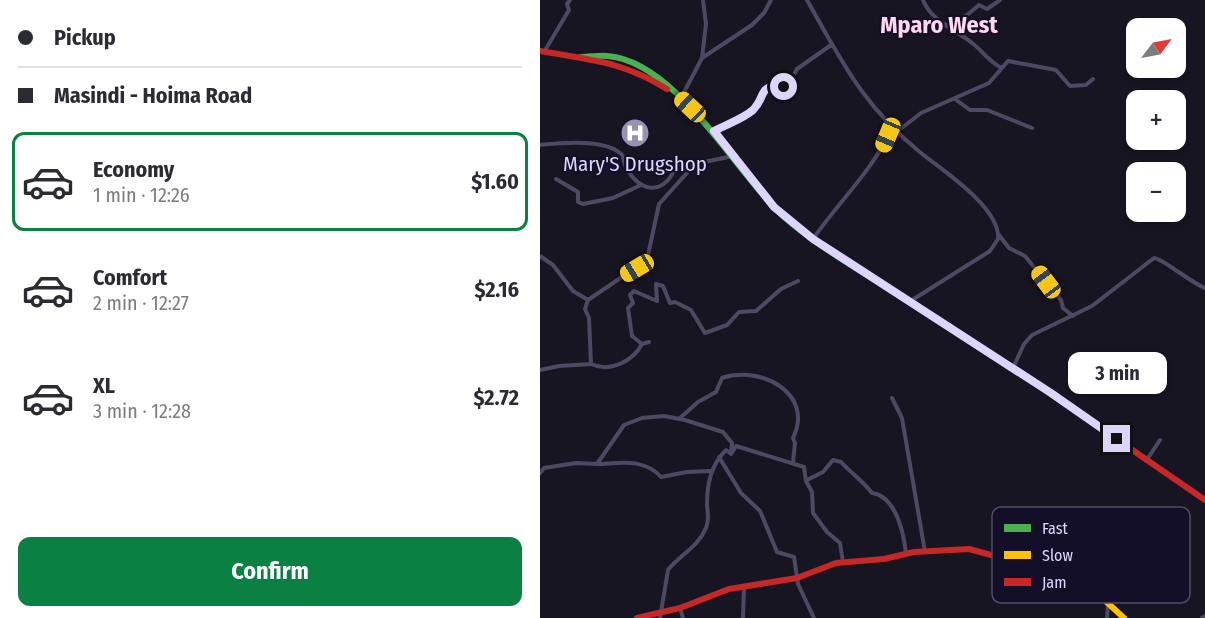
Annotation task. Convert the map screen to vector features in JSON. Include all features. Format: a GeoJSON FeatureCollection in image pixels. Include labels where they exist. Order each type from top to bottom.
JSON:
{"type":"FeatureCollection","features":[{"type":"Feature","properties":{"kind":"main road"},"geometry":{"type":"LineString","coordinates":[[542,52],[628,67],[674,93],[714,131],[774,207],[813,239],[1013,368],[1146,462],[1205,500]]}},
{"type":"Feature","properties":{"kind":"main road"},"geometry":{"type":"LineString","coordinates":[[637,618],[663,610],[680,608],[689,602],[744,585],[797,578],[843,562],[969,549],[992,555]]}},
{"type":"Feature","properties":{"kind":"main road"},"geometry":{"type":"LineString","coordinates":[[1108,603],[1124,618]]}},
{"type":"Feature","properties":{"kind":"street"},"geometry":{"type":"LineString","coordinates":[[542,52],[569,10],[567,4],[570,0]]}},
{"type":"Feature","properties":{"kind":"street"},"geometry":{"type":"LineString","coordinates":[[681,98],[702,58],[706,24],[703,0]]}},
{"type":"Feature","properties":{"kind":"street"},"geometry":{"type":"LineString","coordinates":[[702,58],[752,25],[764,13],[771,0]]}},
{"type":"Feature","properties":{"kind":"street"},"geometry":{"type":"LineString","coordinates":[[807,0],[854,83],[895,131],[971,193],[989,215],[1009,248],[1025,256],[1060,300],[1063,308],[1073,316]]}},
{"type":"Feature","properties":{"kind":"street"},"geometry":{"type":"LineString","coordinates":[[923,0],[944,26],[970,41],[993,63],[1002,68]]}},
{"type":"Feature","properties":{"kind":"street"},"geometry":{"type":"LineString","coordinates":[[944,26],[967,15],[979,6],[987,9],[1000,0]]}},
{"type":"Feature","properties":{"kind":"street"},"geometry":{"type":"LineString","coordinates":[[714,131],[750,112],[765,89],[788,85],[800,67],[831,45]]}},
{"type":"Feature","properties":{"kind":"street"},"geometry":{"type":"LineString","coordinates":[[813,239],[834,210],[861,180],[881,151],[889,134],[921,113],[989,83],[1011,61],[1049,68],[1058,72],[1070,86],[1078,87],[1093,79]]}},
{"type":"Feature","properties":{"kind":"street"},"geometry":{"type":"LineString","coordinates":[[954,99],[970,110],[987,110],[1032,128]]}},
{"type":"Feature","properties":{"kind":"street"},"geometry":{"type":"LineString","coordinates":[[540,145],[567,142],[588,143],[621,152],[627,173],[641,184]]}},
{"type":"Feature","properties":{"kind":"street"},"geometry":{"type":"LineString","coordinates":[[556,178],[578,192],[578,202],[583,204],[613,198],[641,184],[661,186],[672,176],[678,165],[734,156]]}},
{"type":"Feature","properties":{"kind":"street"},"geometry":{"type":"LineString","coordinates":[[591,364],[589,318],[585,309],[588,300],[647,260],[659,204],[695,164]]}},
{"type":"Feature","properties":{"kind":"street"},"geometry":{"type":"LineString","coordinates":[[909,302],[987,253],[996,243],[999,234]]}},
{"type":"Feature","properties":{"kind":"street"},"geometry":{"type":"LineString","coordinates":[[540,256],[553,265],[573,291],[588,300]]}},
{"type":"Feature","properties":{"kind":"street"},"geometry":{"type":"LineString","coordinates":[[1013,368],[1024,344],[1032,335],[1073,316],[1104,298],[1157,257],[1185,279],[1205,288]]}},
{"type":"Feature","properties":{"kind":"street"},"geometry":{"type":"LineString","coordinates":[[642,344],[632,336],[628,322],[628,308],[633,303],[630,295],[634,291],[657,301],[656,284],[663,286],[670,303],[675,302],[691,310],[705,333],[728,325],[739,312],[756,310],[781,289],[798,281]]}},
{"type":"Feature","properties":{"kind":"street"},"geometry":{"type":"LineString","coordinates":[[540,370],[591,364],[598,367],[615,366],[636,355],[642,344],[649,342]]}},
{"type":"Feature","properties":{"kind":"street"},"geometry":{"type":"LineString","coordinates":[[679,419],[698,402],[716,392],[722,378],[748,373],[763,377],[792,397],[798,407],[799,421],[793,438],[795,443],[793,462]]}},
{"type":"Feature","properties":{"kind":"street"},"geometry":{"type":"LineString","coordinates":[[892,398],[902,418],[925,552]]}},
{"type":"Feature","properties":{"kind":"street"},"geometry":{"type":"LineString","coordinates":[[597,464],[624,425],[653,417],[679,419],[723,432],[732,443],[731,454]]}},
{"type":"Feature","properties":{"kind":"street"},"geometry":{"type":"LineString","coordinates":[[1146,462],[1160,440]]}},
{"type":"Feature","properties":{"kind":"street"},"geometry":{"type":"LineString","coordinates":[[731,454],[736,447],[744,447],[804,467],[806,481],[810,485],[813,513],[827,532],[840,543],[843,562]]}},
{"type":"Feature","properties":{"kind":"street"},"geometry":{"type":"LineString","coordinates":[[660,618],[668,570],[692,549],[705,531],[708,521],[711,471],[726,450],[731,454]]}},
{"type":"Feature","properties":{"kind":"street"},"geometry":{"type":"LineString","coordinates":[[719,457],[741,493],[760,512],[777,552],[794,556],[797,578],[806,605],[814,618]]}},
{"type":"Feature","properties":{"kind":"street"},"geometry":{"type":"LineString","coordinates":[[806,481],[824,472],[833,460],[841,462],[849,473],[866,484],[872,493],[880,494],[891,504],[903,532],[906,555]]}},
{"type":"Feature","properties":{"kind":"street"},"geometry":{"type":"LineString","coordinates":[[540,472],[544,468],[555,466],[635,462],[653,468],[661,477],[687,472],[711,471]]}},
{"type":"Feature","properties":{"kind":"street"},"geometry":{"type":"LineString","coordinates":[[743,618],[744,585]]}},
{"type":"Feature","properties":{"kind":"street"},"geometry":{"type":"LineString","coordinates":[[1107,618],[1108,603]]}},
{"type":"Feature","properties":{"kind":"street"},"geometry":{"type":"LineString","coordinates":[[680,608],[683,618]]}},
{"type":"Feature","properties":{"kind":"traffic: fast"},"geometry":{"type":"LineString","coordinates":[[581,57],[608,56],[633,63],[658,77],[704,122],[783,216],[822,246],[892,291]]}},
{"type":"Feature","properties":{"kind":"traffic: slow"},"geometry":{"type":"LineString","coordinates":[[1108,603],[1124,618]]}},
{"type":"Feature","properties":{"kind":"traffic: jam"},"geometry":{"type":"LineString","coordinates":[[540,51],[620,67],[667,89]]}},
{"type":"Feature","properties":{"kind":"traffic: jam"},"geometry":{"type":"LineString","coordinates":[[892,291],[1038,385],[1205,500]]}},
{"type":"Feature","properties":{"kind":"traffic: jam"},"geometry":{"type":"LineString","coordinates":[[637,618],[680,608],[729,589],[797,578],[836,563],[884,559],[914,552],[969,549],[992,555]]}},
{"type":"Feature","properties":{"kind":"place","name":"Mary'S Drugshop"},"geometry":{"type":"Point","coordinates":[635,133]}},
{"type":"Feature","properties":{"kind":"district","name":"Mparo West"},"geometry":{"type":"Point","coordinates":[939,25]}},
{"type":"Feature","properties":{"kind":"route"},"geometry":{"type":"LineString","coordinates":[[784,87],[770,86],[765,89],[750,112],[714,131],[774,207],[833,253],[1051,393],[1117,439]]}}]}
